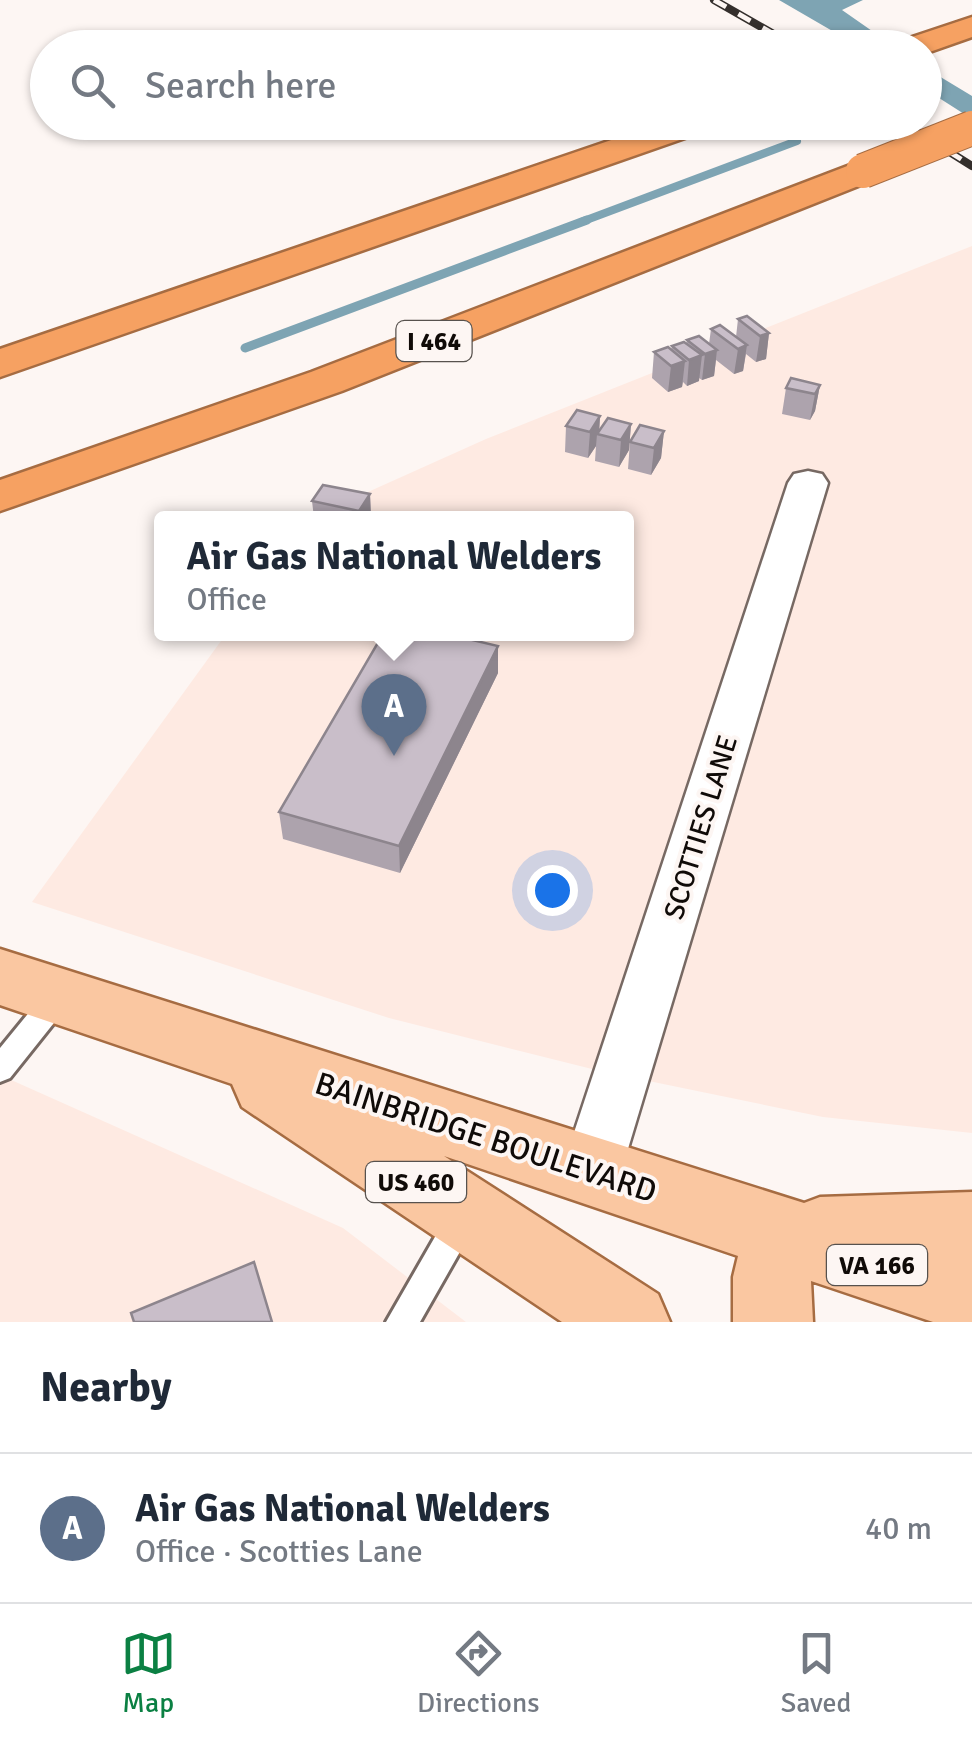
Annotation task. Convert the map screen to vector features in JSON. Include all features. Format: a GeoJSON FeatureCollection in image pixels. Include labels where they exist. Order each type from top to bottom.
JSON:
{"type":"FeatureCollection","features":[{"type":"Feature","properties":{"kind":"highway","name":"I 464"},"geometry":{"type":"LineString","coordinates":[[0,496],[119,458],[487,322],[972,128]]}},
{"type":"Feature","properties":{"kind":"highway"},"geometry":{"type":"LineString","coordinates":[[0,364],[647,140]]}},
{"type":"Feature","properties":{"kind":"main road","name":"BAINBRIDGE BOULEVARD"},"geometry":{"type":"LineString","coordinates":[[29,986],[972,1296]]}},
{"type":"Feature","properties":{"kind":"main road","name":"US 460"},"geometry":{"type":"LineString","coordinates":[[202,1043],[630,1322]]}},
{"type":"Feature","properties":{"kind":"main road","name":"US 460"},"geometry":{"type":"LineString","coordinates":[[782,1235],[972,1229]]}},
{"type":"Feature","properties":{"kind":"main road"},"geometry":{"type":"LineString","coordinates":[[773,1322],[772,1277],[782,1235]]}},
{"type":"Feature","properties":{"kind":"street","name":"SCOTTIES LANE"},"geometry":{"type":"LineString","coordinates":[[591,1172],[808,483]]}},
{"type":"Feature","properties":{"kind":"lane"},"geometry":{"type":"LineString","coordinates":[[0,1069],[29,986]]}},
{"type":"Feature","properties":{"kind":"lane"},"geometry":{"type":"LineString","coordinates":[[402,1322],[466,1213]]}},
{"type":"Feature","properties":{"kind":"shaded area"},"geometry":{"type":"Polygon","coordinates":[[[972,246],[972,1133],[823,1117],[600,1071],[389,1018],[32,902],[221,641],[634,641],[634,511],[326,511],[486,439],[972,246]]]}},
{"type":"Feature","properties":{"kind":"shaded area"},"geometry":{"type":"Polygon","coordinates":[[[0,1075],[343,1228],[466,1322],[0,1322],[0,1075]]]}},
{"type":"Feature","properties":{"kind":"water"},"geometry":{"type":"Polygon","coordinates":[[[779,0],[863,0],[842,10],[871,30],[831,30],[779,0]]]}},
{"type":"Feature","properties":{"kind":"water"},"geometry":{"type":"Polygon","coordinates":[[[942,78],[972,96],[972,119],[942,100],[942,78]]]}},
{"type":"Feature","properties":{"kind":"building"},"geometry":{"type":"Polygon","coordinates":[[[747,316],[769,333],[760,336],[738,319],[747,316]]]}},
{"type":"Feature","properties":{"kind":"building"},"geometry":{"type":"Polygon","coordinates":[[[720,325],[747,345],[738,349],[711,329],[720,325]]]}},
{"type":"Feature","properties":{"kind":"building"},"geometry":{"type":"Polygon","coordinates":[[[699,336],[717,350],[705,354],[687,340],[699,336]]]}},
{"type":"Feature","properties":{"kind":"building"},"geometry":{"type":"Polygon","coordinates":[[[684,342],[702,355],[689,360],[672,346],[684,342]]]}},
{"type":"Feature","properties":{"kind":"building"},"geometry":{"type":"Polygon","coordinates":[[[668,347],[685,361],[671,366],[654,352],[668,347]]]}},
{"type":"Feature","properties":{"kind":"building"},"geometry":{"type":"Polygon","coordinates":[[[791,378],[820,385],[815,394],[786,388],[791,378]]]}},
{"type":"Feature","properties":{"kind":"building"},"geometry":{"type":"Polygon","coordinates":[[[577,410],[600,416],[590,432],[566,426],[577,410]]]}},
{"type":"Feature","properties":{"kind":"building"},"geometry":{"type":"Polygon","coordinates":[[[608,418],[631,424],[621,440],[597,434],[608,418]]]}},
{"type":"Feature","properties":{"kind":"building"},"geometry":{"type":"Polygon","coordinates":[[[640,425],[664,431],[654,448],[630,442],[640,425]]]}},
{"type":"Feature","properties":{"kind":"building"},"geometry":{"type":"Polygon","coordinates":[[[323,485],[370,494],[359,511],[312,501],[323,485]]]}},
{"type":"Feature","properties":{"kind":"building"},"geometry":{"type":"Polygon","coordinates":[[[379,641],[477,641],[498,646],[399,846],[279,812],[379,641]]]}},
{"type":"Feature","properties":{"kind":"building"},"geometry":{"type":"Polygon","coordinates":[[[254,1262],[272,1322],[134,1322],[131,1313],[254,1262]]]}},
{"type":"Feature","properties":{"kind":"waterway"},"geometry":{"type":"LineString","coordinates":[[581,222],[797,141]]}},
{"type":"Feature","properties":{"kind":"waterway"},"geometry":{"type":"LineString","coordinates":[[245,348],[587,220]]}},
{"type":"Feature","properties":{"kind":"railway"},"geometry":{"type":"LineString","coordinates":[[714,0],[766,30]]}},
{"type":"Feature","properties":{"kind":"railway"},"geometry":{"type":"LineString","coordinates":[[931,140],[972,166]]}},
{"type":"Feature","properties":{"kind":"place","name":"Air Gas National Welders"},"geometry":{"type":"Point","coordinates":[394,756]}}]}
